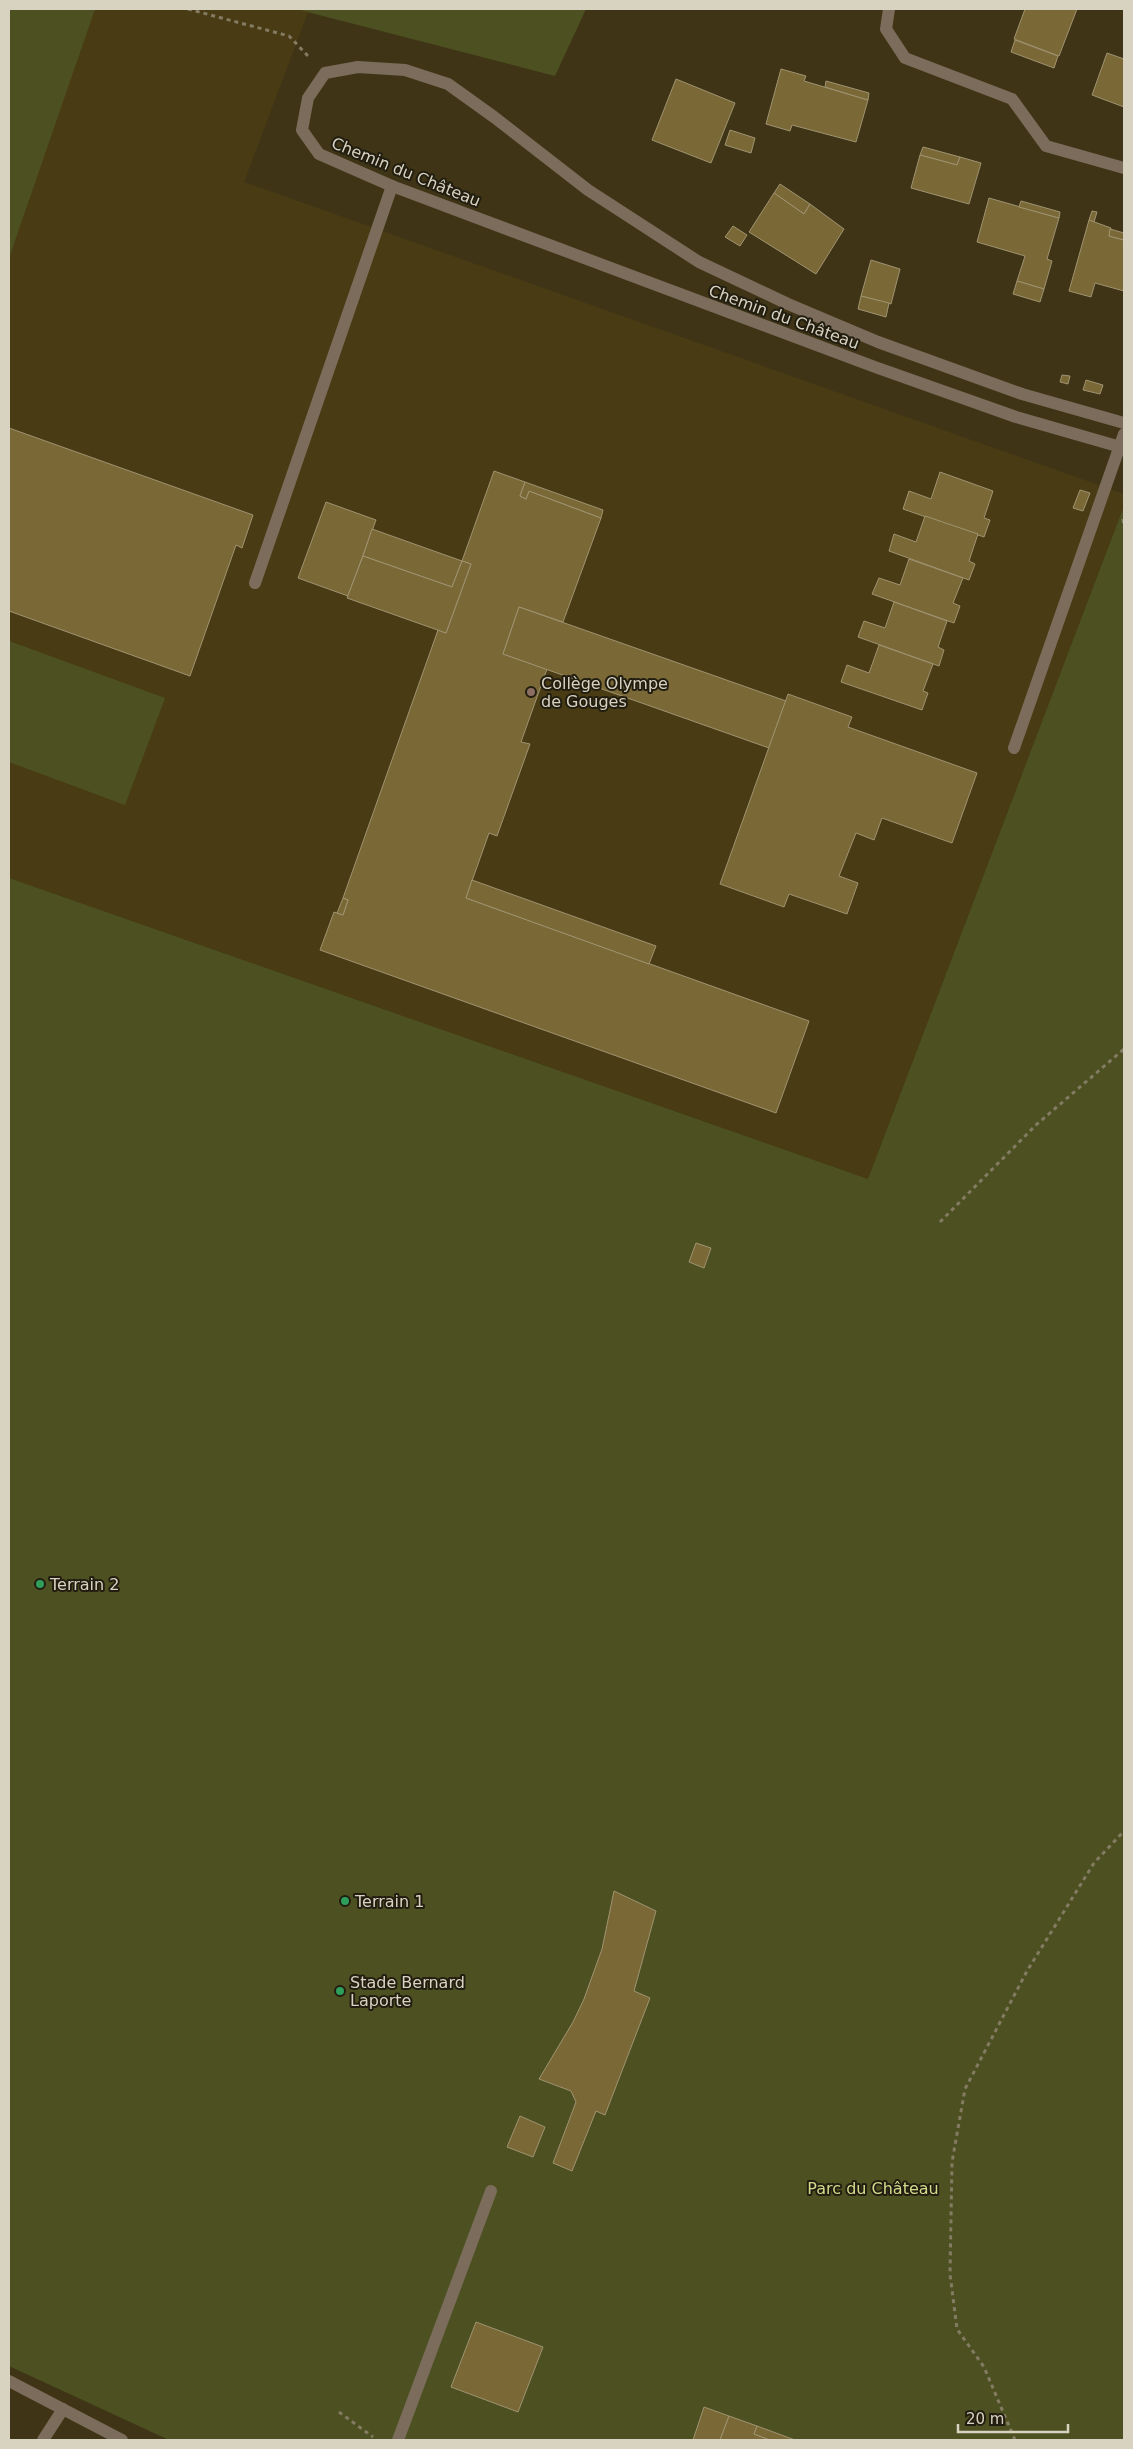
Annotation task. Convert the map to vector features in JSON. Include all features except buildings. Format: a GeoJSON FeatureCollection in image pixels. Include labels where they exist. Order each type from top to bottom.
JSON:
{"type":"FeatureCollection","features":[{"type":"Feature","properties":{"kind":"street"},"geometry":{"type":"LineString","coordinates":[[889,9],[886,29],[905,58],[1012,98],[1046,146],[1124,168]]}},
{"type":"Feature","properties":{"kind":"street","name":"Chemin du Château"},"geometry":{"type":"LineString","coordinates":[[1122,447],[1016,417],[903,377],[392,186],[319,154],[302,130],[308,98],[325,73],[358,67],[405,70],[448,84],[588,190],[699,262],[788,304],[878,342],[1022,394],[1124,423]]}},
{"type":"Feature","properties":{"kind":"street"},"geometry":{"type":"LineString","coordinates":[[255,583],[392,186]]}},
{"type":"Feature","properties":{"kind":"street"},"geometry":{"type":"LineString","coordinates":[[1014,748],[1122,447],[1124,434]]}},
{"type":"Feature","properties":{"kind":"street"},"geometry":{"type":"LineString","coordinates":[[398,2440],[491,2191]]}},
{"type":"Feature","properties":{"kind":"street"},"geometry":{"type":"LineString","coordinates":[[9,2380],[122,2440]]}},
{"type":"Feature","properties":{"kind":"street"},"geometry":{"type":"LineString","coordinates":[[42,2440],[64,2409]]}},
{"type":"Feature","properties":{"kind":"path"},"geometry":{"type":"LineString","coordinates":[[188,9],[289,36],[325,73]]}},
{"type":"Feature","properties":{"kind":"path"},"geometry":{"type":"LineString","coordinates":[[940,1222],[1036,1125],[1124,1049]]}},
{"type":"Feature","properties":{"kind":"path"},"geometry":{"type":"LineString","coordinates":[[1015,2440],[984,2367],[956,2329],[950,2274],[952,2162],[965,2089],[1027,1971],[1094,1863],[1124,1831]]}},
{"type":"Feature","properties":{"kind":"path"},"geometry":{"type":"LineString","coordinates":[[340,2412],[373,2437],[372,2440]]}},
{"type":"Feature","properties":{"kind":"shaded area","name":"Collège Olympe de Gouges"},"geometry":{"type":"Polygon","coordinates":[[[94,9],[296,9],[308,12],[244,182],[1124,494],[1124,506],[868,1179],[9,878],[9,248],[94,9]]]}},
{"type":"Feature","properties":{"kind":"green space"},"geometry":{"type":"Polygon","coordinates":[[[9,9],[95,9],[9,258],[9,9]]]}},
{"type":"Feature","properties":{"kind":"green space"},"geometry":{"type":"Polygon","coordinates":[[[296,9],[586,9],[555,76],[296,9]]]}},
{"type":"Feature","properties":{"kind":"green space","name":"Parc du Château"},"geometry":{"type":"Polygon","coordinates":[[[1124,506],[1124,2440],[169,2440],[9,2366],[9,878],[868,1179],[1124,506]]]}},
{"type":"Feature","properties":{"kind":"green space"},"geometry":{"type":"Polygon","coordinates":[[[9,641],[165,698],[125,805],[9,762],[9,641]]]}},
{"type":"Feature","properties":{"kind":"place","name":"Collège Olympe de Gouges"},"geometry":{"type":"Point","coordinates":[531,692]}},
{"type":"Feature","properties":{"kind":"place","name":"Terrain 2"},"geometry":{"type":"Point","coordinates":[40,1584]}},
{"type":"Feature","properties":{"kind":"place","name":"Terrain 1"},"geometry":{"type":"Point","coordinates":[345,1901]}},
{"type":"Feature","properties":{"kind":"place","name":"Stade Bernard Laporte"},"geometry":{"type":"Point","coordinates":[340,1991]}}]}
